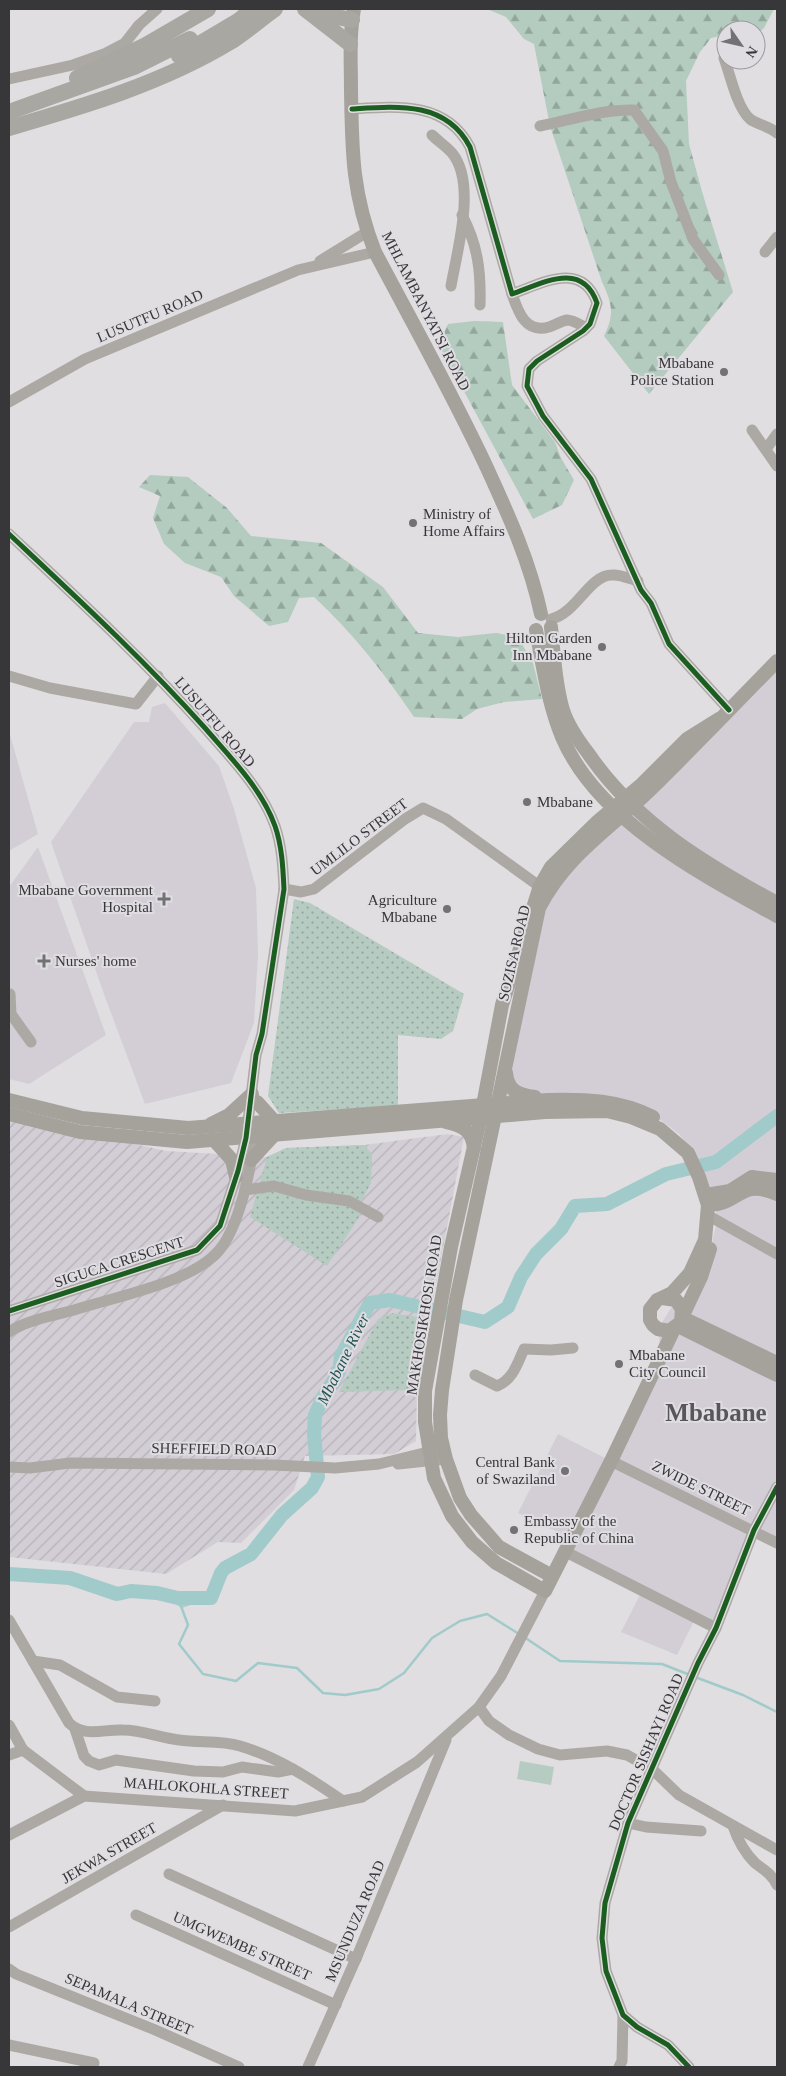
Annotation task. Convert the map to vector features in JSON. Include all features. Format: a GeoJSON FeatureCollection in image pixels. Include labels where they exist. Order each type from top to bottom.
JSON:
{"type":"FeatureCollection","features":[{"type":"Feature","properties":{"kind":"highway"},"geometry":{"type":"LineString","coordinates":[[9,110],[146,45],[208,9]]}},
{"type":"Feature","properties":{"kind":"highway"},"geometry":{"type":"LineString","coordinates":[[9,110],[134,67],[178,46],[236,9]]}},
{"type":"Feature","properties":{"kind":"highway"},"geometry":{"type":"LineString","coordinates":[[9,127],[146,73],[193,50],[253,9]]}},
{"type":"Feature","properties":{"kind":"highway"},"geometry":{"type":"LineString","coordinates":[[9,127],[78,108],[123,93],[209,54],[234,40],[274,9]]}},
{"type":"Feature","properties":{"kind":"highway"},"geometry":{"type":"LineString","coordinates":[[305,9],[350,44]]}},
{"type":"Feature","properties":{"kind":"highway"},"geometry":{"type":"LineString","coordinates":[[320,9],[332,16],[353,15]]}},
{"type":"Feature","properties":{"kind":"main road","name":"MHLAMBANYATSI ROAD"},"geometry":{"type":"LineString","coordinates":[[353,15],[350,44],[352,146],[357,195],[367,232],[375,252],[460,411],[516,529],[548,620],[563,711],[617,809]]}},
{"type":"Feature","properties":{"kind":"main road"},"geometry":{"type":"LineString","coordinates":[[548,620],[544,632],[536,630],[557,724],[572,755],[598,792],[634,825],[694,870],[774,904]]}},
{"type":"Feature","properties":{"kind":"main road","name":"SOZISA ROAD"},"geometry":{"type":"LineString","coordinates":[[483,1110],[502,1005],[551,867],[617,809],[643,789],[687,739],[724,715],[777,661]]}},
{"type":"Feature","properties":{"kind":"main road"},"geometry":{"type":"LineString","coordinates":[[617,809],[643,789],[649,821]]}},
{"type":"Feature","properties":{"kind":"main road"},"geometry":{"type":"LineString","coordinates":[[598,792],[617,809],[649,821],[692,855],[774,904]]}},
{"type":"Feature","properties":{"kind":"main road"},"geometry":{"type":"LineString","coordinates":[[692,855],[696,862],[694,870]]}},
{"type":"Feature","properties":{"kind":"main road","name":"SOZISA ROAD"},"geometry":{"type":"LineString","coordinates":[[497,1110],[544,889]]}},
{"type":"Feature","properties":{"kind":"main road"},"geometry":{"type":"LineString","coordinates":[[505,1067],[510,1088],[525,1096],[548,1100]]}},
{"type":"Feature","properties":{"kind":"main road"},"geometry":{"type":"LineString","coordinates":[[452,1107],[477,1095],[488,1080]]}},
{"type":"Feature","properties":{"kind":"main road"},"geometry":{"type":"LineString","coordinates":[[206,1127],[255,1098],[274,1128]]}},
{"type":"Feature","properties":{"kind":"main road"},"geometry":{"type":"LineString","coordinates":[[497,1110],[548,1100],[586,1099],[634,1108],[669,1126],[679,1134],[693,1156],[703,1179],[711,1206],[705,1240],[690,1273],[672,1292],[657,1300],[650,1309],[650,1320],[653,1325],[663,1331],[679,1322]]}},
{"type":"Feature","properties":{"kind":"main road"},"geometry":{"type":"LineString","coordinates":[[9,1100],[82,1118],[188,1128],[206,1127],[252,1130],[452,1107],[483,1110],[607,1111],[631,1117],[660,1129],[693,1156]]}},
{"type":"Feature","properties":{"kind":"main road"},"geometry":{"type":"LineString","coordinates":[[274,1128],[442,1120],[483,1110]]}},
{"type":"Feature","properties":{"kind":"main road","name":"MAKHOSIKHOSI ROAD"},"geometry":{"type":"LineString","coordinates":[[483,1110],[457,1215],[425,1390],[430,1457],[440,1493],[452,1516],[472,1542],[496,1563],[545,1591]]}},
{"type":"Feature","properties":{"kind":"main road","name":"MAKHOSIKHOSI ROAD"},"geometry":{"type":"LineString","coordinates":[[497,1110],[456,1300],[442,1390],[440,1423],[444,1454],[460,1498],[485,1533],[499,1548],[552,1576]]}},
{"type":"Feature","properties":{"kind":"main road"},"geometry":{"type":"LineString","coordinates":[[9,1114],[80,1132],[187,1142],[214,1140],[252,1130]]}},
{"type":"Feature","properties":{"kind":"main road"},"geometry":{"type":"LineString","coordinates":[[442,1120],[466,1128],[473,1137],[474,1151]]}},
{"type":"Feature","properties":{"kind":"main road"},"geometry":{"type":"LineString","coordinates":[[251,1160],[274,1128]]}},
{"type":"Feature","properties":{"kind":"main road"},"geometry":{"type":"LineString","coordinates":[[214,1140],[232,1160],[236,1177]]}},
{"type":"Feature","properties":{"kind":"main road"},"geometry":{"type":"LineString","coordinates":[[711,1206],[752,1177],[777,1180]]}},
{"type":"Feature","properties":{"kind":"main road"},"geometry":{"type":"LineString","coordinates":[[711,1206],[725,1203],[751,1188],[763,1188],[777,1194]]}},
{"type":"Feature","properties":{"kind":"main road","name":"MAHLOKOHLA STREET"},"geometry":{"type":"LineString","coordinates":[[545,1591],[701,1277],[711,1206]]}},
{"type":"Feature","properties":{"kind":"main road"},"geometry":{"type":"LineString","coordinates":[[662,1298],[676,1300],[680,1304],[679,1322]]}},
{"type":"Feature","properties":{"kind":"main road"},"geometry":{"type":"LineString","coordinates":[[679,1322],[777,1364]]}},
{"type":"Feature","properties":{"kind":"main road"},"geometry":{"type":"LineString","coordinates":[[679,1322],[777,1376]]}},
{"type":"Feature","properties":{"kind":"main road","name":"MAHLOKOHLA STREET"},"geometry":{"type":"LineString","coordinates":[[653,1325],[660,1340],[655,1368]]}},
{"type":"Feature","properties":{"kind":"street"},"geometry":{"type":"LineString","coordinates":[[9,79],[73,65],[104,54],[125,43],[139,25],[157,9]]}},
{"type":"Feature","properties":{"kind":"street"},"geometry":{"type":"LineString","coordinates":[[728,70],[744,113],[751,120],[770,127],[777,133]]}},
{"type":"Feature","properties":{"kind":"street"},"geometry":{"type":"LineString","coordinates":[[352,109],[404,106],[422,109],[437,113],[458,129],[470,147],[512,294],[521,317],[530,326],[547,328],[567,320],[586,328]]}},
{"type":"Feature","properties":{"kind":"street"},"geometry":{"type":"LineString","coordinates":[[540,126],[596,115],[614,109],[634,110],[662,152],[692,239],[719,275]]}},
{"type":"Feature","properties":{"kind":"street"},"geometry":{"type":"LineString","coordinates":[[432,135],[452,153],[463,180],[462,215],[451,286]]}},
{"type":"Feature","properties":{"kind":"street"},"geometry":{"type":"LineString","coordinates":[[462,215],[476,248],[481,272],[480,305]]}},
{"type":"Feature","properties":{"kind":"street","name":"LUSUTFU ROAD"},"geometry":{"type":"LineString","coordinates":[[9,402],[85,359],[308,267],[347,246],[367,232]]}},
{"type":"Feature","properties":{"kind":"street"},"geometry":{"type":"LineString","coordinates":[[765,252],[777,237]]}},
{"type":"Feature","properties":{"kind":"street","name":"LUSUTFU ROAD"},"geometry":{"type":"LineString","coordinates":[[308,267],[375,252]]}},
{"type":"Feature","properties":{"kind":"street"},"geometry":{"type":"LineString","coordinates":[[512,294],[563,277],[573,277],[589,286],[597,303],[595,313],[586,328],[537,360],[529,369],[527,386],[543,416],[591,479],[641,590],[651,602],[669,644],[724,715]]}},
{"type":"Feature","properties":{"kind":"street"},"geometry":{"type":"LineString","coordinates":[[752,430],[777,466]]}},
{"type":"Feature","properties":{"kind":"street"},"geometry":{"type":"LineString","coordinates":[[766,449],[777,434]]}},
{"type":"Feature","properties":{"kind":"street","name":"LUSUTFU ROAD"},"geometry":{"type":"LineString","coordinates":[[9,534],[158,676],[244,774],[267,809],[275,826],[283,865],[284,889],[262,1034],[256,1055],[252,1130]]}},
{"type":"Feature","properties":{"kind":"street"},"geometry":{"type":"LineString","coordinates":[[548,620],[560,617],[570,610],[596,582],[605,576],[614,574],[638,581]]}},
{"type":"Feature","properties":{"kind":"street"},"geometry":{"type":"LineString","coordinates":[[9,676],[50,688],[136,704],[158,676]]}},
{"type":"Feature","properties":{"kind":"street","name":"UMLILO STREET"},"geometry":{"type":"LineString","coordinates":[[284,889],[301,892],[314,889],[404,819],[423,808],[446,820],[544,889]]}},
{"type":"Feature","properties":{"kind":"street"},"geometry":{"type":"LineString","coordinates":[[10,994],[11,1014],[30,1042]]}},
{"type":"Feature","properties":{"kind":"street","name":"SIGUCA CRESCENT"},"geometry":{"type":"LineString","coordinates":[[9,1332],[28,1324],[168,1281],[202,1266],[217,1253],[230,1233],[245,1190],[251,1160],[252,1130]]}},
{"type":"Feature","properties":{"kind":"street","name":"SIGUCA CRESCENT"},"geometry":{"type":"LineString","coordinates":[[9,1311],[197,1250],[220,1226],[252,1130]]}},
{"type":"Feature","properties":{"kind":"street"},"geometry":{"type":"LineString","coordinates":[[245,1190],[274,1186],[306,1195],[349,1202],[378,1216]]}},
{"type":"Feature","properties":{"kind":"street"},"geometry":{"type":"LineString","coordinates":[[711,1206],[777,1254]]}},
{"type":"Feature","properties":{"kind":"street"},"geometry":{"type":"LineString","coordinates":[[475,1375],[497,1386],[504,1383],[512,1374],[524,1348],[551,1350],[573,1348]]}},
{"type":"Feature","properties":{"kind":"street","name":"SHEFFIELD ROAD"},"geometry":{"type":"LineString","coordinates":[[47,1465],[70,1463],[168,1463],[335,1468],[379,1464],[444,1454]]}},
{"type":"Feature","properties":{"kind":"street"},"geometry":{"type":"LineString","coordinates":[[9,1460],[33,1460],[47,1465]]}},
{"type":"Feature","properties":{"kind":"street","name":"ZWIDE STREET"},"geometry":{"type":"LineString","coordinates":[[611,1461],[754,1530],[777,1544]]}},
{"type":"Feature","properties":{"kind":"street"},"geometry":{"type":"LineString","coordinates":[[9,1467],[47,1465]]}},
{"type":"Feature","properties":{"kind":"street","name":"DOCTOR SISHAYI ROAD"},"geometry":{"type":"LineString","coordinates":[[623,2015],[606,1971],[602,1938],[605,1903],[628,1823],[698,1662],[716,1628],[754,1530],[777,1487]]}},
{"type":"Feature","properties":{"kind":"street"},"geometry":{"type":"LineString","coordinates":[[564,1551],[716,1628]]}},
{"type":"Feature","properties":{"kind":"street","name":"MAHLOKOHLA STREET"},"geometry":{"type":"LineString","coordinates":[[84,1796],[295,1811],[362,1798],[417,1762],[479,1707],[490,1693],[518,1645],[545,1591]]}},
{"type":"Feature","properties":{"kind":"street"},"geometry":{"type":"LineString","coordinates":[[9,1620],[69,1723],[75,1729],[84,1756],[89,1761],[99,1765],[116,1760],[194,1771],[223,1772],[242,1767],[278,1772],[293,1769]]}},
{"type":"Feature","properties":{"kind":"street"},"geometry":{"type":"LineString","coordinates":[[33,1661],[60,1665],[117,1697],[155,1701]]}},
{"type":"Feature","properties":{"kind":"street"},"geometry":{"type":"LineString","coordinates":[[479,1707],[496,1725],[538,1749],[560,1755],[614,1753],[627,1755],[652,1769],[679,1795],[777,1850]]}},
{"type":"Feature","properties":{"kind":"street"},"geometry":{"type":"LineString","coordinates":[[9,1725],[23,1750],[84,1796],[9,1835]]}},
{"type":"Feature","properties":{"kind":"street"},"geometry":{"type":"LineString","coordinates":[[75,1729],[98,1732],[122,1730],[149,1733],[178,1740],[238,1745],[293,1769],[317,1782],[343,1801]]}},
{"type":"Feature","properties":{"kind":"street","name":"MSUNDUZA ROAD"},"geometry":{"type":"LineString","coordinates":[[308,2067],[356,1959],[448,1736]]}},
{"type":"Feature","properties":{"kind":"street"},"geometry":{"type":"LineString","coordinates":[[9,1755],[23,1750]]}},
{"type":"Feature","properties":{"kind":"street"},"geometry":{"type":"LineString","coordinates":[[417,1762],[426,1776],[427,1786]]}},
{"type":"Feature","properties":{"kind":"street","name":"JEKWA STREET"},"geometry":{"type":"LineString","coordinates":[[9,1927],[223,1805]]}},
{"type":"Feature","properties":{"kind":"street"},"geometry":{"type":"LineString","coordinates":[[628,1823],[646,1827],[702,1831]]}},
{"type":"Feature","properties":{"kind":"street"},"geometry":{"type":"LineString","coordinates":[[733,1826],[736,1836],[754,1861],[773,1876],[777,1885]]}},
{"type":"Feature","properties":{"kind":"street"},"geometry":{"type":"LineString","coordinates":[[169,1874],[356,1959]]}},
{"type":"Feature","properties":{"kind":"street","name":"UMGWEMBE STREET"},"geometry":{"type":"LineString","coordinates":[[136,1915],[336,2005]]}},
{"type":"Feature","properties":{"kind":"street","name":"SEPAMALA STREET"},"geometry":{"type":"LineString","coordinates":[[9,1969],[16,1974],[153,2029],[239,2067]]}},
{"type":"Feature","properties":{"kind":"street"},"geometry":{"type":"LineString","coordinates":[[619,2067],[622,2061],[623,2015]]}},
{"type":"Feature","properties":{"kind":"street"},"geometry":{"type":"LineString","coordinates":[[623,2015],[637,2027],[668,2045],[689,2067]]}},
{"type":"Feature","properties":{"kind":"street"},"geometry":{"type":"LineString","coordinates":[[9,2045],[94,2063]]}},
{"type":"Feature","properties":{"kind":"shaded area"},"geometry":{"type":"Polygon","coordinates":[[[777,661],[777,1543],[754,1530],[716,1622],[565,1548],[570,1538],[518,1513],[558,1434],[611,1461],[660,1346],[658,1329],[676,1300],[688,1296],[712,1244],[717,1220],[715,1205],[700,1161],[679,1134],[662,1121],[634,1108],[498,1104],[547,892],[777,661]]]}},
{"type":"Feature","properties":{"kind":"shaded area","name":"Mbabane Government Hospital"},"geometry":{"type":"Polygon","coordinates":[[[165,703],[219,766],[234,809],[256,888],[258,954],[254,1023],[231,1083],[145,1104],[105,997],[51,842],[134,722],[149,722],[152,707],[165,703]]]}},
{"type":"Feature","properties":{"kind":"shaded area"},"geometry":{"type":"Polygon","coordinates":[[[9,731],[38,834],[9,851],[9,731]]]}},
{"type":"Feature","properties":{"kind":"shaded area","name":"Nurses' home"},"geometry":{"type":"Polygon","coordinates":[[[38,847],[106,1035],[29,1084],[9,1079],[9,887],[38,847]]]}},
{"type":"Feature","properties":{"kind":"shaded area"},"geometry":{"type":"Polygon","coordinates":[[[9,1116],[166,1151],[267,1157],[286,1148],[364,1145],[448,1134],[464,1137],[417,1386],[416,1441],[394,1454],[305,1456],[294,1490],[241,1543],[218,1542],[166,1574],[9,1557],[9,1116]]]}},
{"type":"Feature","properties":{"kind":"shaded area"},"geometry":{"type":"Polygon","coordinates":[[[640,1595],[694,1621],[677,1655],[621,1632],[640,1595]]]}},
{"type":"Feature","properties":{"kind":"green space"},"geometry":{"type":"Polygon","coordinates":[[[487,9],[774,9],[766,24],[766,20],[716,20],[716,37],[711,38],[700,52],[686,81],[689,144],[733,292],[649,394],[604,336],[610,321],[610,303],[550,126],[534,44],[524,39],[506,17],[487,9]]]}},
{"type":"Feature","properties":{"kind":"green space"},"geometry":{"type":"Polygon","coordinates":[[[474,321],[503,322],[512,385],[555,442],[561,458],[574,480],[562,505],[533,519],[439,345],[448,324],[474,321]]]}},
{"type":"Feature","properties":{"kind":"green space"},"geometry":{"type":"Polygon","coordinates":[[[150,475],[188,477],[227,508],[251,536],[321,543],[383,587],[418,633],[458,637],[495,633],[518,637],[533,663],[542,699],[504,702],[477,709],[462,719],[414,717],[342,624],[314,597],[299,598],[288,622],[269,626],[234,596],[221,577],[185,563],[164,544],[153,518],[160,496],[139,487],[150,475]]]}},
{"type":"Feature","properties":{"kind":"green space"},"geometry":{"type":"Polygon","coordinates":[[[294,899],[310,903],[464,994],[453,1031],[441,1039],[398,1035],[398,1106],[279,1113],[268,1096],[294,899]]]}},
{"type":"Feature","properties":{"kind":"green space"},"geometry":{"type":"Polygon","coordinates":[[[364,1145],[372,1154],[371,1183],[359,1206],[360,1216],[327,1266],[250,1217],[267,1157],[286,1148],[364,1145]]]}},
{"type":"Feature","properties":{"kind":"green space"},"geometry":{"type":"Polygon","coordinates":[[[392,1313],[430,1319],[417,1386],[411,1390],[339,1392],[378,1319],[392,1313]]]}},
{"type":"Feature","properties":{"kind":"green space"},"geometry":{"type":"Polygon","coordinates":[[[201,1591],[211,1598],[182,1608],[147,1592],[201,1591]]]}},
{"type":"Feature","properties":{"kind":"green space"},"geometry":{"type":"Polygon","coordinates":[[[520,1761],[554,1767],[551,1785],[517,1779],[520,1761]]]}},
{"type":"Feature","properties":{"kind":"waterway","name":"Mbabane River"},"geometry":{"type":"LineString","coordinates":[[9,1574],[70,1578],[117,1594],[131,1591],[157,1593],[178,1598],[211,1598],[221,1573],[225,1568],[251,1554],[282,1515],[312,1488],[318,1477],[314,1434],[315,1415],[323,1397],[339,1372],[341,1356],[370,1303],[390,1300],[485,1322],[508,1307],[521,1277],[536,1254],[561,1229],[575,1206],[607,1204],[666,1174],[716,1162],[777,1116]]}},
{"type":"Feature","properties":{"kind":"waterway"},"geometry":{"type":"LineString","coordinates":[[178,1598],[188,1625],[179,1644],[203,1674],[236,1681],[258,1663],[297,1668],[323,1693],[345,1695],[379,1689],[404,1673],[432,1638],[460,1621],[487,1614],[519,1634]]}},
{"type":"Feature","properties":{"kind":"waterway"},"geometry":{"type":"LineString","coordinates":[[524,1637],[560,1661],[662,1664],[690,1675]]}},
{"type":"Feature","properties":{"kind":"waterway"},"geometry":{"type":"LineString","coordinates":[[695,1677],[743,1695],[777,1712]]}},
{"type":"Feature","properties":{"kind":"cycle path"},"geometry":{"type":"LineString","coordinates":[[352,109],[386,107],[419,110],[434,114],[448,121],[460,132],[470,147],[512,294],[560,278],[572,278],[582,282],[590,290],[597,303],[590,324],[583,331],[537,361],[529,369],[527,386],[543,416],[591,479],[641,590],[651,603],[669,644],[729,710]]}},
{"type":"Feature","properties":{"kind":"cycle path"},"geometry":{"type":"LineString","coordinates":[[9,534],[158,677],[235,762],[254,786],[275,826],[281,849],[284,889],[262,1034],[256,1055],[246,1138],[238,1171],[220,1226],[197,1250],[9,1311]]}},
{"type":"Feature","properties":{"kind":"cycle path"},"geometry":{"type":"LineString","coordinates":[[689,2067],[668,2045],[637,2027],[623,2015],[606,1971],[602,1938],[605,1903],[628,1823],[698,1663],[716,1628],[754,1530],[777,1487]]}},
{"type":"Feature","properties":{"kind":"place","name":"Mbabane Police Station"},"geometry":{"type":"Point","coordinates":[724,372]}},
{"type":"Feature","properties":{"kind":"place","name":"Ministry of Home Affairs"},"geometry":{"type":"Point","coordinates":[413,523]}},
{"type":"Feature","properties":{"kind":"place","name":"Hilton Garden Inn Mbabane"},"geometry":{"type":"Point","coordinates":[602,647]}},
{"type":"Feature","properties":{"kind":"place","name":"Mbabane"},"geometry":{"type":"Point","coordinates":[527,802]}},
{"type":"Feature","properties":{"kind":"place","name":"Mbabane Government Hospital"},"geometry":{"type":"Point","coordinates":[164,899]}},
{"type":"Feature","properties":{"kind":"place","name":"Agriculture Mbabane"},"geometry":{"type":"Point","coordinates":[447,909]}},
{"type":"Feature","properties":{"kind":"place","name":"Nurses' home"},"geometry":{"type":"Point","coordinates":[44,961]}},
{"type":"Feature","properties":{"kind":"place","name":"Mbabane City Council"},"geometry":{"type":"Point","coordinates":[619,1364]}},
{"type":"Feature","properties":{"kind":"place","name":"Central Bank of Swaziland"},"geometry":{"type":"Point","coordinates":[565,1471]}},
{"type":"Feature","properties":{"kind":"place","name":"Embassy of the Republic of China"},"geometry":{"type":"Point","coordinates":[514,1530]}},
{"type":"Feature","properties":{"kind":"district","name":"Mbabane"},"geometry":{"type":"Point","coordinates":[716,1412]}}]}
